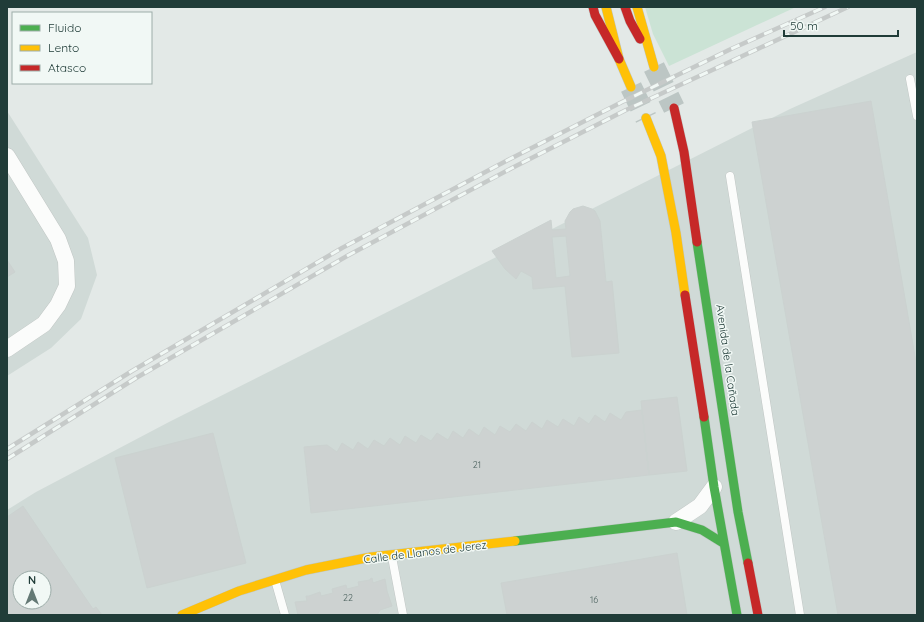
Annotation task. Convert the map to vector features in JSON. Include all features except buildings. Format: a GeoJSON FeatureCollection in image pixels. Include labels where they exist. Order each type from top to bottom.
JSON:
{"type":"FeatureCollection","features":[{"type":"Feature","properties":{"kind":"main road"},"geometry":{"type":"LineString","coordinates":[[593,7],[595,16],[619,59],[631,87]]}},
{"type":"Feature","properties":{"kind":"main road"},"geometry":{"type":"LineString","coordinates":[[606,7],[619,59]]}},
{"type":"Feature","properties":{"kind":"main road"},"geometry":{"type":"LineString","coordinates":[[625,7],[630,21],[654,67],[637,7]]}},
{"type":"Feature","properties":{"kind":"main road","name":"Avenida de la Cañada"},"geometry":{"type":"LineString","coordinates":[[674,108],[684,152],[738,512],[758,615]]}},
{"type":"Feature","properties":{"kind":"main road"},"geometry":{"type":"LineString","coordinates":[[646,118],[661,156],[676,233],[714,487],[737,615]]}},
{"type":"Feature","properties":{"kind":"main road","name":"Calle de Llanos de Jerez"},"geometry":{"type":"LineString","coordinates":[[182,615],[239,590],[328,565],[371,557],[676,522],[702,530],[723,543]]}},
{"type":"Feature","properties":{"kind":"street"},"geometry":{"type":"LineString","coordinates":[[7,156],[58,239],[66,261],[67,286],[58,305],[44,324],[7,349]]}},
{"type":"Feature","properties":{"kind":"street","name":"Calle de Llanos de Jerez"},"geometry":{"type":"LineString","coordinates":[[676,522],[700,506],[714,487]]}},
{"type":"Feature","properties":{"kind":"lane"},"geometry":{"type":"LineString","coordinates":[[910,79],[917,116]]}},
{"type":"Feature","properties":{"kind":"lane"},"geometry":{"type":"LineString","coordinates":[[730,176],[800,615]]}},
{"type":"Feature","properties":{"kind":"lane"},"geometry":{"type":"LineString","coordinates":[[392,555],[403,615]]}},
{"type":"Feature","properties":{"kind":"lane"},"geometry":{"type":"LineString","coordinates":[[275,580],[285,615]]}},
{"type":"Feature","properties":{"kind":"shaded area"},"geometry":{"type":"Polygon","coordinates":[[[917,52],[917,615],[7,615],[7,510],[36,492],[169,422],[790,109],[917,52]]]}},
{"type":"Feature","properties":{"kind":"shaded area"},"geometry":{"type":"Polygon","coordinates":[[[7,111],[88,238],[97,275],[81,319],[51,348],[7,376],[7,111]]]}},
{"type":"Feature","properties":{"kind":"green space"},"geometry":{"type":"Polygon","coordinates":[[[645,7],[796,7],[669,66],[653,34],[645,7]]]}},
{"type":"Feature","properties":{"kind":"tunnel"},"geometry":{"type":"LineString","coordinates":[[654,67],[674,108]]}},
{"type":"Feature","properties":{"kind":"tunnel"},"geometry":{"type":"LineString","coordinates":[[631,87],[646,118]]}},
{"type":"Feature","properties":{"kind":"railway"},"geometry":{"type":"LineString","coordinates":[[7,449],[132,371],[342,248],[508,160],[622,102],[731,49],[825,7]]}},
{"type":"Feature","properties":{"kind":"railway"},"geometry":{"type":"LineString","coordinates":[[7,459],[136,378],[347,256],[512,168],[626,110],[848,7]]}},
{"type":"Feature","properties":{"kind":"traffic: fast"},"geometry":{"type":"LineString","coordinates":[[697,242],[738,512],[748,563]]}},
{"type":"Feature","properties":{"kind":"traffic: fast"},"geometry":{"type":"LineString","coordinates":[[704,417],[714,487],[737,615]]}},
{"type":"Feature","properties":{"kind":"traffic: fast"},"geometry":{"type":"LineString","coordinates":[[515,541],[676,522],[702,530],[723,543]]}},
{"type":"Feature","properties":{"kind":"traffic: slow"},"geometry":{"type":"LineString","coordinates":[[606,7],[619,59],[631,87]]}},
{"type":"Feature","properties":{"kind":"traffic: slow"},"geometry":{"type":"LineString","coordinates":[[637,7],[654,67]]}},
{"type":"Feature","properties":{"kind":"traffic: slow"},"geometry":{"type":"LineString","coordinates":[[646,118],[661,156],[676,233],[685,295]]}},
{"type":"Feature","properties":{"kind":"traffic: slow"},"geometry":{"type":"LineString","coordinates":[[182,615],[239,591],[306,570],[371,557],[515,541]]}},
{"type":"Feature","properties":{"kind":"traffic: jam"},"geometry":{"type":"LineString","coordinates":[[593,7],[595,15],[619,59]]}},
{"type":"Feature","properties":{"kind":"traffic: jam"},"geometry":{"type":"LineString","coordinates":[[625,7],[630,21],[640,39]]}},
{"type":"Feature","properties":{"kind":"traffic: jam"},"geometry":{"type":"LineString","coordinates":[[674,108],[684,152],[697,242]]}},
{"type":"Feature","properties":{"kind":"traffic: jam"},"geometry":{"type":"LineString","coordinates":[[685,295],[704,417]]}},
{"type":"Feature","properties":{"kind":"traffic: jam"},"geometry":{"type":"LineString","coordinates":[[748,563],[758,615]]}}]}
